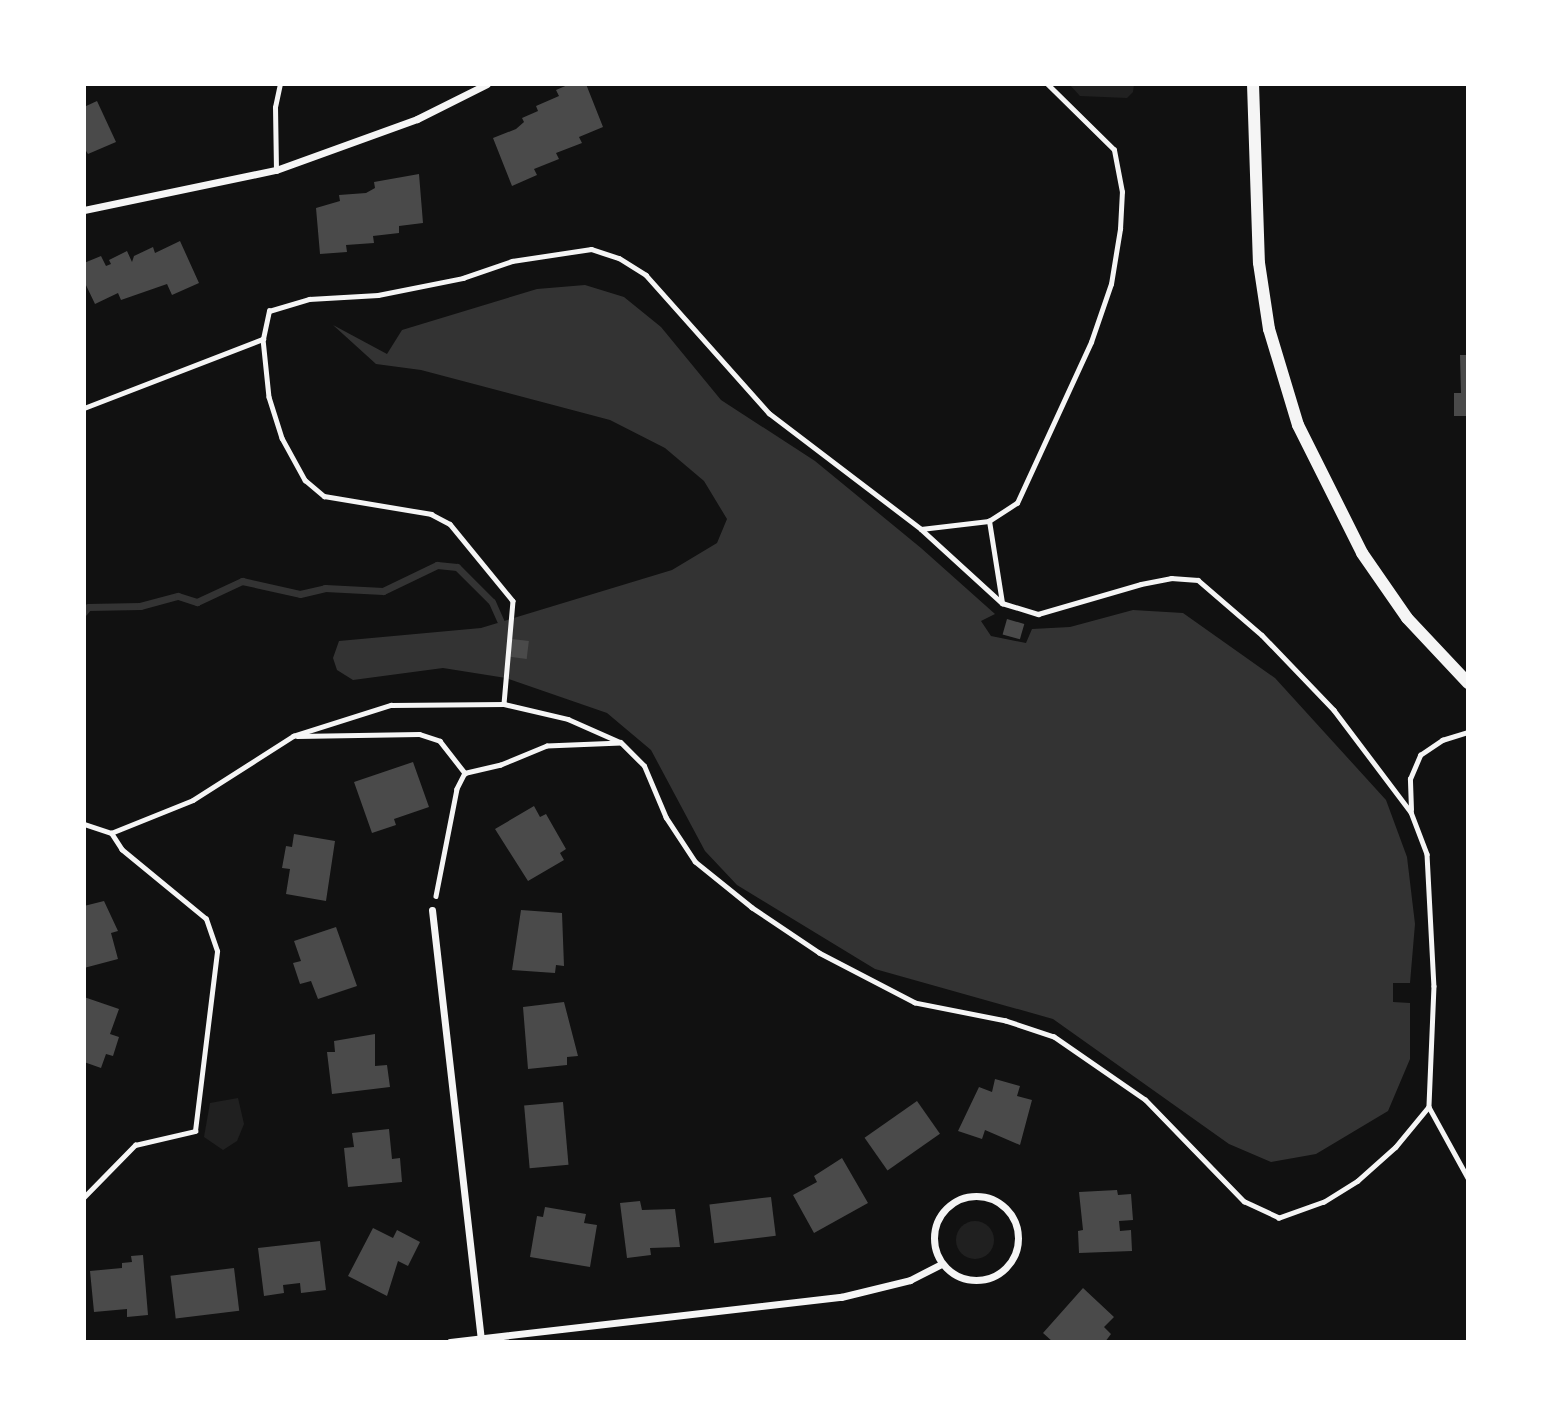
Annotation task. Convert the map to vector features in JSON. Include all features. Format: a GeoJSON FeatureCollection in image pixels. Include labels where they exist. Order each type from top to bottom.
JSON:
{"type":"FeatureCollection","features":[{"type":"Feature","properties":{"kind":"street"},"geometry":{"type":"LineString","coordinates":[[84,211],[276,170],[427,115],[487,84]]}},
{"type":"Feature","properties":{"kind":"street"},"geometry":{"type":"LineString","coordinates":[[1253,84],[1259,263],[1269,329],[1298,425],[1362,553],[1407,618],[1468,683]]}},
{"type":"Feature","properties":{"kind":"street"},"geometry":{"type":"LineString","coordinates":[[432,910],[481,1338]]}},
{"type":"Feature","properties":{"kind":"street"},"geometry":{"type":"LineString","coordinates":[[981,1197],[1009,1213],[1018,1244],[1002,1272],[970,1280],[942,1264],[934,1233],[950,1205],[981,1197]]}},
{"type":"Feature","properties":{"kind":"street"},"geometry":{"type":"LineString","coordinates":[[450,1342],[841,1297],[910,1280],[942,1264]]}},
{"type":"Feature","properties":{"kind":"lane"},"geometry":{"type":"LineString","coordinates":[[276,170],[275,107],[281,84]]}},
{"type":"Feature","properties":{"kind":"path"},"geometry":{"type":"LineString","coordinates":[[921,528],[989,521],[1017,503],[1091,342],[1111,284],[1120,229],[1122,192],[1114,150],[1047,84]]}},
{"type":"Feature","properties":{"kind":"path"},"geometry":{"type":"LineString","coordinates":[[504,704],[513,601],[450,524],[431,514],[324,496],[305,480],[282,438],[269,397],[263,339],[269,311],[309,299],[378,295],[463,278],[512,261],[591,249],[619,258],[646,275],[769,413],[921,528],[1002,603],[1038,614],[1141,584],[1171,579],[1198,580],[1262,635],[1334,710],[1411,812],[1427,853],[1434,986],[1429,1107],[1468,1178]]}},
{"type":"Feature","properties":{"kind":"path"},"geometry":{"type":"LineString","coordinates":[[84,408],[263,339]]}},
{"type":"Feature","properties":{"kind":"path"},"geometry":{"type":"LineString","coordinates":[[989,521],[1002,603]]}},
{"type":"Feature","properties":{"kind":"path"},"geometry":{"type":"LineString","coordinates":[[111,833],[193,800],[293,736],[391,705],[504,704],[568,719],[621,743],[643,766],[666,818],[695,862],[752,908],[819,953],[915,1003],[1006,1021],[1054,1037],[1145,1100],[1244,1202],[1279,1217],[1324,1202],[1357,1181],[1396,1147],[1429,1107]]}},
{"type":"Feature","properties":{"kind":"path"},"geometry":{"type":"LineString","coordinates":[[1411,812],[1410,779],[1420,755],[1442,740],[1468,732]]}},
{"type":"Feature","properties":{"kind":"path"},"geometry":{"type":"LineString","coordinates":[[293,736],[419,734],[440,741],[465,773]]}},
{"type":"Feature","properties":{"kind":"path"},"geometry":{"type":"LineString","coordinates":[[465,773],[502,765],[547,746],[621,743]]}},
{"type":"Feature","properties":{"kind":"path"},"geometry":{"type":"LineString","coordinates":[[432,910],[457,789],[465,773]]}},
{"type":"Feature","properties":{"kind":"path"},"geometry":{"type":"LineString","coordinates":[[84,824],[111,833],[122,850],[206,919],[217,951],[195,1130],[135,1146],[84,1197]]}},
{"type":"Feature","properties":{"kind":"shaded area"},"geometry":{"type":"Polygon","coordinates":[[[1069,84],[1134,84],[1133,92],[1127,98],[1080,96],[1069,84]]]}},
{"type":"Feature","properties":{"kind":"shaded area"},"geometry":{"type":"Polygon","coordinates":[[[585,285],[624,297],[661,327],[721,400],[815,461],[921,548],[995,614],[981,621],[991,636],[1026,643],[1032,629],[1070,627],[1133,610],[1183,613],[1275,678],[1386,800],[1407,857],[1415,924],[1410,983],[1393,983],[1393,1002],[1410,1003],[1410,1059],[1388,1111],[1316,1154],[1271,1162],[1229,1144],[1053,1019],[875,969],[737,885],[705,851],[651,750],[607,713],[506,678],[443,668],[353,680],[337,670],[333,658],[339,641],[481,628],[672,570],[717,543],[727,519],[704,481],[665,448],[610,420],[421,370],[376,364],[333,325],[387,354],[402,330],[537,289],[585,285]]]}},
{"type":"Feature","properties":{"kind":"shaded area"},"geometry":{"type":"Polygon","coordinates":[[[238,1098],[244,1124],[237,1141],[223,1150],[204,1137],[210,1103],[238,1098]]]}},
{"type":"Feature","properties":{"kind":"shaded area"},"geometry":{"type":"Polygon","coordinates":[[[975,1221],[988,1227],[994,1240],[988,1253],[975,1259],[962,1253],[956,1240],[962,1227],[975,1221]]]}},
{"type":"Feature","properties":{"kind":"building"},"geometry":{"type":"Polygon","coordinates":[[[570,84],[586,84],[603,127],[579,137],[582,143],[556,153],[559,159],[534,169],[537,175],[512,186],[493,138],[516,129],[524,122],[522,118],[538,111],[536,106],[559,96],[556,90],[570,84]]]}},
{"type":"Feature","properties":{"kind":"building"},"geometry":{"type":"Polygon","coordinates":[[[97,101],[116,142],[88,154],[84,148],[84,107],[97,101]]]}},
{"type":"Feature","properties":{"kind":"building"},"geometry":{"type":"Polygon","coordinates":[[[419,174],[423,223],[399,226],[399,233],[373,236],[374,243],[346,245],[347,252],[320,254],[316,208],[340,201],[339,195],[366,193],[375,188],[374,182],[419,174]]]}},
{"type":"Feature","properties":{"kind":"building"},"geometry":{"type":"Polygon","coordinates":[[[180,241],[199,283],[172,295],[167,284],[121,300],[118,293],[95,304],[84,281],[84,263],[101,256],[106,266],[111,264],[109,260],[127,251],[132,262],[134,256],[153,247],[155,253],[180,241]]]}},
{"type":"Feature","properties":{"kind":"building"},"geometry":{"type":"Polygon","coordinates":[[[1460,355],[1468,355],[1468,416],[1454,416],[1454,393],[1461,393],[1460,355]]]}},
{"type":"Feature","properties":{"kind":"building"},"geometry":{"type":"Polygon","coordinates":[[[1007,619],[1024,624],[1020,639],[1003,634],[1007,619]]]}},
{"type":"Feature","properties":{"kind":"building"},"geometry":{"type":"Polygon","coordinates":[[[512,639],[529,641],[527,659],[510,657],[512,639]]]}},
{"type":"Feature","properties":{"kind":"building"},"geometry":{"type":"Polygon","coordinates":[[[413,762],[429,807],[394,819],[396,825],[372,833],[354,782],[413,762]]]}},
{"type":"Feature","properties":{"kind":"building"},"geometry":{"type":"Polygon","coordinates":[[[534,806],[540,817],[546,814],[566,849],[560,853],[564,860],[528,881],[495,829],[534,806]]]}},
{"type":"Feature","properties":{"kind":"building"},"geometry":{"type":"Polygon","coordinates":[[[294,834],[335,841],[326,901],[286,894],[290,869],[282,868],[286,846],[292,847],[294,834]]]}},
{"type":"Feature","properties":{"kind":"building"},"geometry":{"type":"Polygon","coordinates":[[[104,901],[118,931],[111,933],[118,959],[84,968],[84,906],[104,901]]]}},
{"type":"Feature","properties":{"kind":"building"},"geometry":{"type":"Polygon","coordinates":[[[521,910],[562,913],[564,966],[556,965],[555,973],[512,970],[521,910]]]}},
{"type":"Feature","properties":{"kind":"building"},"geometry":{"type":"Polygon","coordinates":[[[336,927],[357,986],[318,999],[311,981],[300,984],[293,963],[301,961],[294,941],[336,927]]]}},
{"type":"Feature","properties":{"kind":"building"},"geometry":{"type":"Polygon","coordinates":[[[84,997],[119,1009],[110,1034],[119,1037],[113,1056],[106,1054],[101,1068],[84,1062],[84,997]]]}},
{"type":"Feature","properties":{"kind":"building"},"geometry":{"type":"Polygon","coordinates":[[[564,1002],[578,1056],[567,1057],[567,1065],[528,1069],[523,1007],[564,1002]]]}},
{"type":"Feature","properties":{"kind":"building"},"geometry":{"type":"Polygon","coordinates":[[[375,1034],[375,1066],[387,1065],[390,1087],[332,1094],[327,1052],[335,1052],[334,1041],[375,1034]]]}},
{"type":"Feature","properties":{"kind":"building"},"geometry":{"type":"Polygon","coordinates":[[[995,1079],[1020,1086],[1017,1096],[1032,1100],[1020,1145],[985,1130],[982,1139],[958,1131],[979,1087],[992,1092],[995,1079]]]}},
{"type":"Feature","properties":{"kind":"building"},"geometry":{"type":"Polygon","coordinates":[[[917,1101],[940,1134],[888,1170],[865,1138],[917,1101]]]}},
{"type":"Feature","properties":{"kind":"building"},"geometry":{"type":"Polygon","coordinates":[[[563,1102],[568,1165],[530,1168],[524,1105],[563,1102]]]}},
{"type":"Feature","properties":{"kind":"building"},"geometry":{"type":"Polygon","coordinates":[[[389,1129],[392,1159],[400,1158],[402,1182],[348,1187],[344,1148],[354,1147],[352,1133],[389,1129]]]}},
{"type":"Feature","properties":{"kind":"building"},"geometry":{"type":"Polygon","coordinates":[[[842,1158],[868,1203],[814,1233],[793,1195],[817,1182],[814,1176],[842,1158]]]}},
{"type":"Feature","properties":{"kind":"building"},"geometry":{"type":"Polygon","coordinates":[[[1117,1190],[1118,1195],[1131,1194],[1133,1220],[1119,1221],[1120,1231],[1131,1230],[1132,1251],[1079,1253],[1078,1231],[1083,1230],[1079,1192],[1117,1190]]]}},
{"type":"Feature","properties":{"kind":"building"},"geometry":{"type":"Polygon","coordinates":[[[771,1197],[776,1236],[714,1243],[709,1205],[771,1197]]]}},
{"type":"Feature","properties":{"kind":"building"},"geometry":{"type":"Polygon","coordinates":[[[640,1201],[642,1210],[675,1209],[680,1247],[650,1248],[651,1255],[627,1258],[620,1203],[640,1201]]]}},
{"type":"Feature","properties":{"kind":"building"},"geometry":{"type":"Polygon","coordinates":[[[545,1207],[586,1214],[584,1223],[597,1225],[590,1267],[530,1257],[537,1216],[543,1217],[545,1207]]]}},
{"type":"Feature","properties":{"kind":"building"},"geometry":{"type":"Polygon","coordinates":[[[373,1228],[393,1238],[397,1230],[420,1242],[408,1266],[398,1261],[387,1296],[348,1276],[373,1228]]]}},
{"type":"Feature","properties":{"kind":"building"},"geometry":{"type":"Polygon","coordinates":[[[320,1241],[326,1290],[301,1293],[300,1283],[283,1285],[284,1293],[264,1296],[258,1248],[320,1241]]]}},
{"type":"Feature","properties":{"kind":"building"},"geometry":{"type":"Polygon","coordinates":[[[143,1255],[148,1315],[127,1317],[127,1309],[94,1312],[90,1271],[122,1268],[122,1263],[132,1262],[131,1256],[143,1255]]]}},
{"type":"Feature","properties":{"kind":"building"},"geometry":{"type":"Polygon","coordinates":[[[234,1268],[239,1311],[176,1318],[170,1276],[234,1268]]]}},
{"type":"Feature","properties":{"kind":"building"},"geometry":{"type":"Polygon","coordinates":[[[1083,1288],[1114,1317],[1104,1327],[1111,1334],[1105,1342],[1053,1342],[1043,1333],[1083,1288]]]}},
{"type":"Feature","properties":{"kind":"waterway"},"geometry":{"type":"LineString","coordinates":[[84,612],[88,607],[140,606],[178,596],[197,602],[242,581],[300,594],[325,588],[383,591],[437,565],[457,567],[492,602],[501,622]]}}]}
